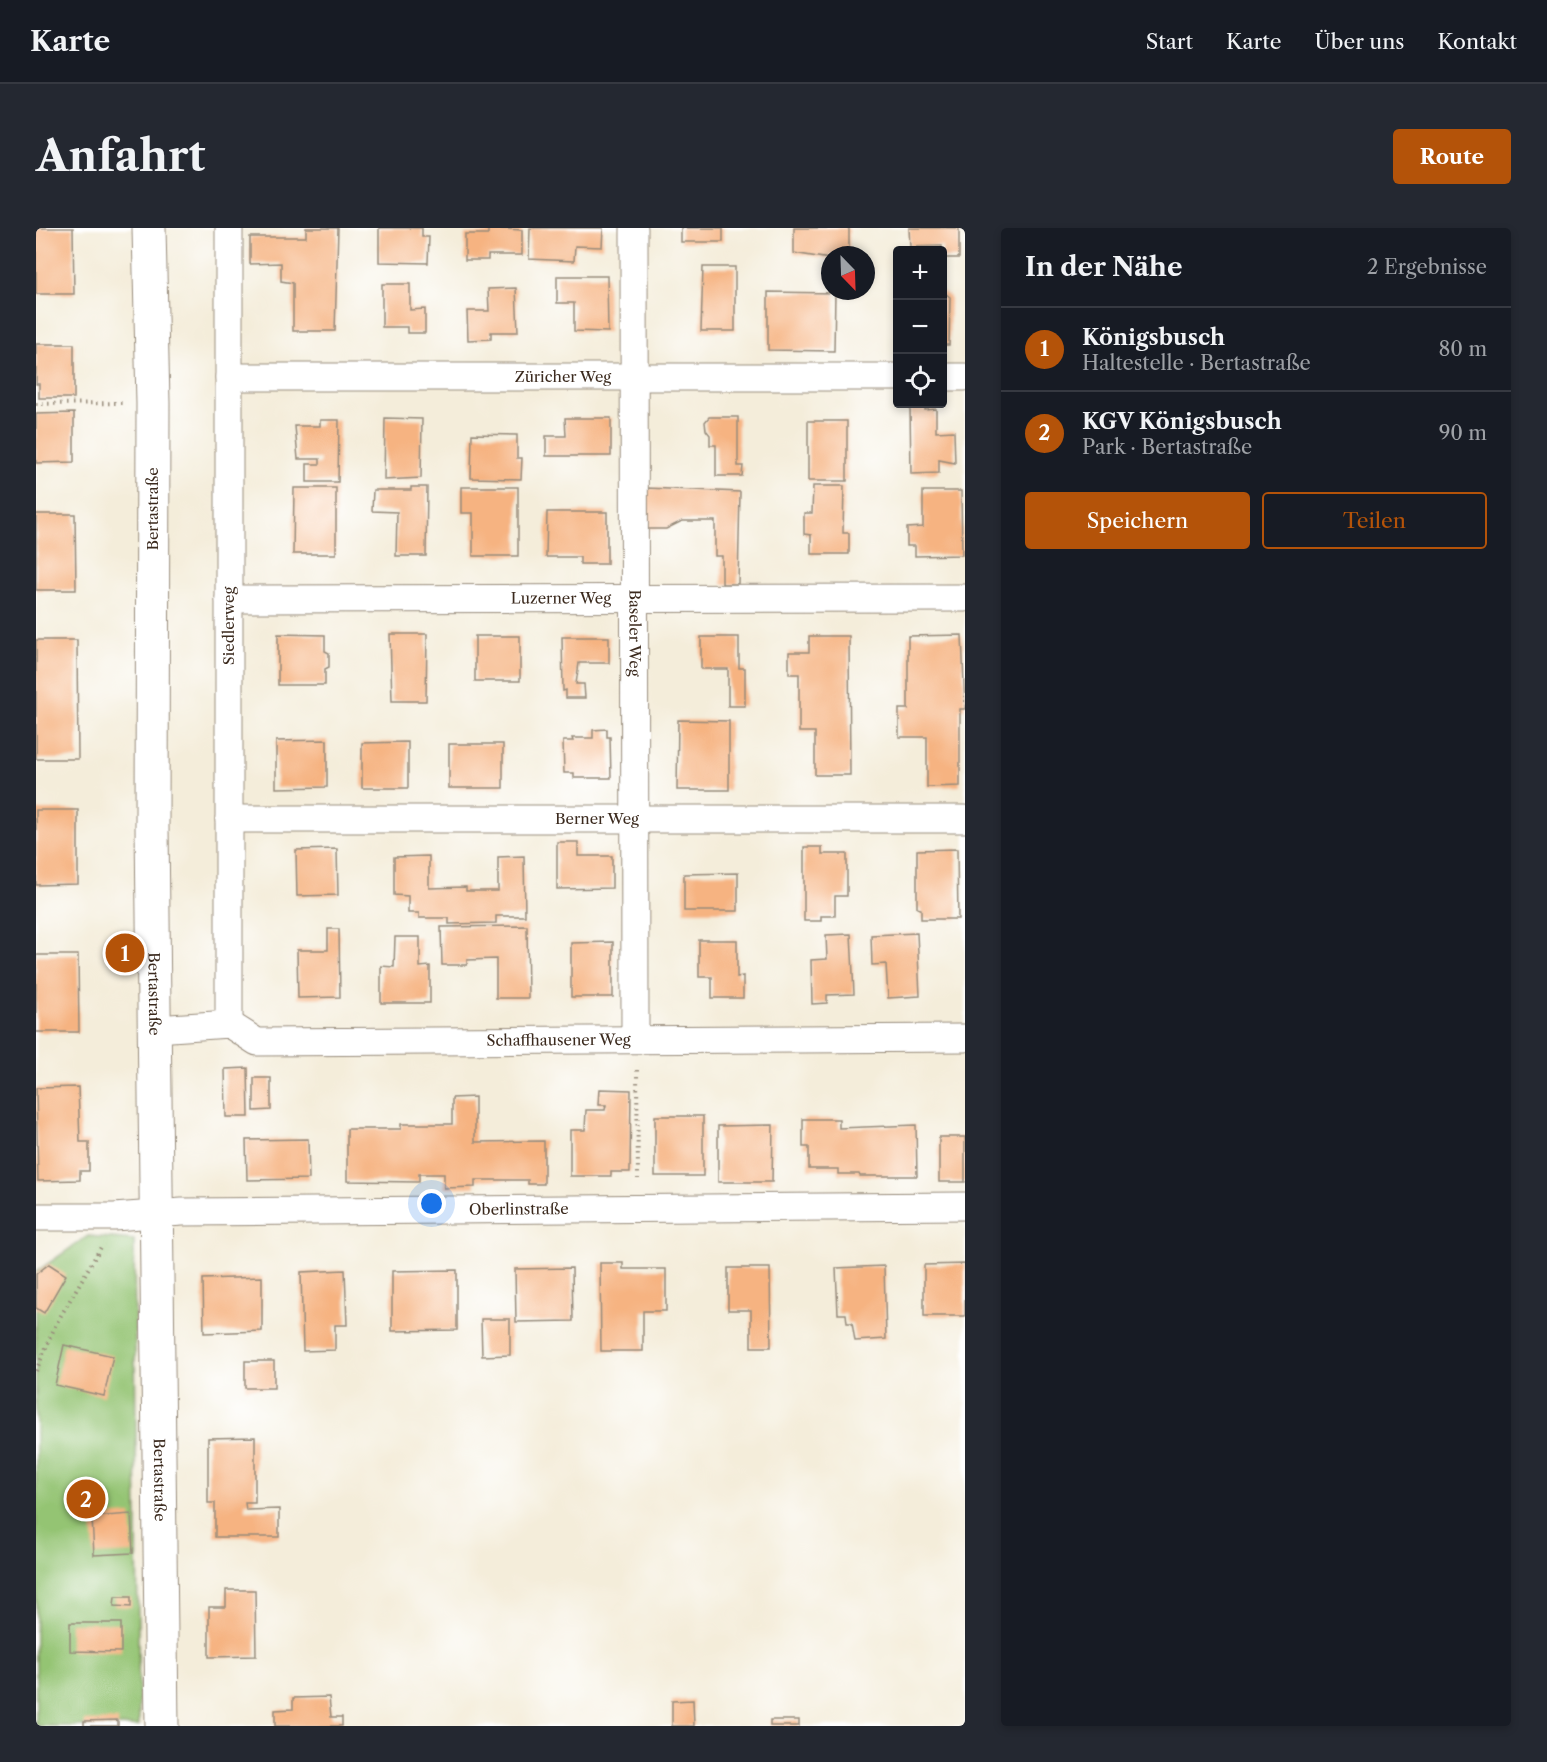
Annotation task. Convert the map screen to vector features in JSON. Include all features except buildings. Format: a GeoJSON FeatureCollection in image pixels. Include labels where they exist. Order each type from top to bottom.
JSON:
{"type":"FeatureCollection","features":[{"type":"Feature","properties":{"kind":"street","name":"Bertastraße"},"geometry":{"type":"LineString","coordinates":[[149,228],[153,403],[152,826],[162,1726]]}},
{"type":"Feature","properties":{"kind":"street","name":"Siedlerweg"},"geometry":{"type":"LineString","coordinates":[[229,228],[229,1024]]}},
{"type":"Feature","properties":{"kind":"street","name":"Baseler Weg"},"geometry":{"type":"LineString","coordinates":[[634,228],[635,1039]]}},
{"type":"Feature","properties":{"kind":"street","name":"Züricher Weg"},"geometry":{"type":"LineString","coordinates":[[229,377],[893,377]]}},
{"type":"Feature","properties":{"kind":"street"},"geometry":{"type":"LineString","coordinates":[[947,377],[965,377]]}},
{"type":"Feature","properties":{"kind":"street","name":"Luzerner Weg"},"geometry":{"type":"LineString","coordinates":[[229,599],[965,598]]}},
{"type":"Feature","properties":{"kind":"street","name":"Berner Weg"},"geometry":{"type":"LineString","coordinates":[[229,819],[965,819]]}},
{"type":"Feature","properties":{"kind":"street"},"geometry":{"type":"LineString","coordinates":[[156,1029],[229,1024]]}},
{"type":"Feature","properties":{"kind":"street","name":"Schaffhausener Weg"},"geometry":{"type":"LineString","coordinates":[[229,1024],[257,1042],[965,1038]]}},
{"type":"Feature","properties":{"kind":"street","name":"Oberlinstraße"},"geometry":{"type":"LineString","coordinates":[[36,1217],[114,1217],[157,1213],[965,1206]]}},
{"type":"Feature","properties":{"kind":"path"},"geometry":{"type":"LineString","coordinates":[[36,404],[153,403]]}},
{"type":"Feature","properties":{"kind":"path"},"geometry":{"type":"LineString","coordinates":[[635,1039],[639,1209]]}},
{"type":"Feature","properties":{"kind":"path"},"geometry":{"type":"LineString","coordinates":[[36,1371],[56,1324],[106,1238]]}},
{"type":"Feature","properties":{"kind":"green space"},"geometry":{"type":"Polygon","coordinates":[[[88,1236],[134,1240],[139,1726],[36,1726],[36,1272],[88,1236]]]}},
{"type":"Feature","properties":{"kind":"place","name":"Königsbusch"},"geometry":{"type":"Point","coordinates":[125,953]}},
{"type":"Feature","properties":{"kind":"place","name":"KGV Königsbusch"},"geometry":{"type":"Point","coordinates":[86,1499]}}]}
